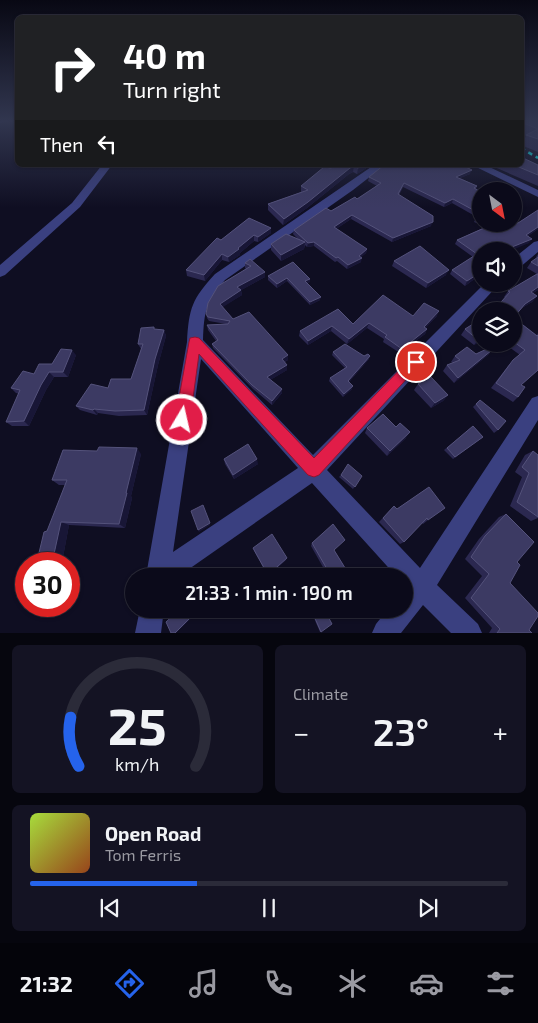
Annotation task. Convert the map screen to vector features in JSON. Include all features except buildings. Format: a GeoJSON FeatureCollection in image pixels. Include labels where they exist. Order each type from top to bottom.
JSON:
{"type":"FeatureCollection","features":[{"type":"Feature","properties":{"kind":"street"},"geometry":{"type":"LineString","coordinates":[[0,272],[76,204],[105,167]]}},
{"type":"Feature","properties":{"kind":"street"},"geometry":{"type":"LineString","coordinates":[[160,568],[195,342],[196,319],[203,296],[220,277],[377,167]]}},
{"type":"Feature","properties":{"kind":"street"},"geometry":{"type":"LineString","coordinates":[[481,167],[538,194]]}},
{"type":"Feature","properties":{"kind":"street"},"geometry":{"type":"LineString","coordinates":[[522,258],[538,245]]}},
{"type":"Feature","properties":{"kind":"street"},"geometry":{"type":"LineString","coordinates":[[171,568],[314,470],[484,292]]}},
{"type":"Feature","properties":{"kind":"street"},"geometry":{"type":"LineString","coordinates":[[195,342],[422,587],[469,633]]}},
{"type":"Feature","properties":{"kind":"street"},"geometry":{"type":"LineString","coordinates":[[385,633],[422,587],[538,404]]}},
{"type":"Feature","properties":{"kind":"street"},"geometry":{"type":"LineString","coordinates":[[148,633],[150,618]]}},
{"type":"Feature","properties":{"kind":"railway"},"geometry":{"type":"LineString","coordinates":[[524,150],[538,158]]}},
{"type":"Feature","properties":{"kind":"route"},"geometry":{"type":"LineString","coordinates":[[182,420],[195,342],[314,470],[361,418],[416,362]]}}]}
